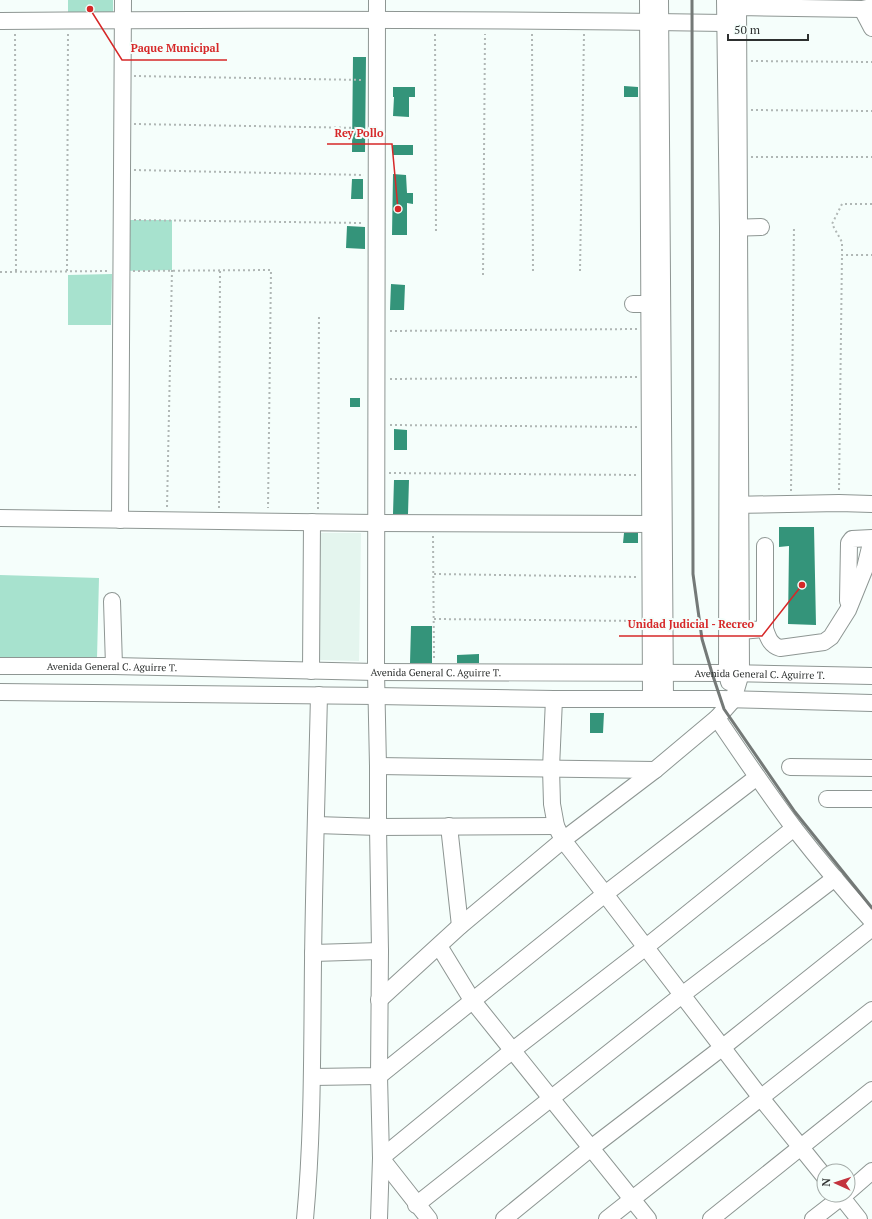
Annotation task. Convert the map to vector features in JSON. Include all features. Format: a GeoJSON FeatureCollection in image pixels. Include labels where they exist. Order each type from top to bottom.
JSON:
{"type":"FeatureCollection","features":[{"type":"Feature","properties":{"kind":"street"},"geometry":{"type":"LineString","coordinates":[[120,520],[123,0]]}},
{"type":"Feature","properties":{"kind":"street"},"geometry":{"type":"LineString","coordinates":[[377,0],[376,696],[380,951],[379,1076],[381,1158],[379,1219]]}},
{"type":"Feature","properties":{"kind":"street"},"geometry":{"type":"LineString","coordinates":[[648,0],[654,22],[658,699]]}},
{"type":"Feature","properties":{"kind":"street"},"geometry":{"type":"LineString","coordinates":[[654,22],[660,0]]}},
{"type":"Feature","properties":{"kind":"street"},"geometry":{"type":"LineString","coordinates":[[734,2],[867,8],[872,28]]}},
{"type":"Feature","properties":{"kind":"street"},"geometry":{"type":"LineString","coordinates":[[379,1000],[439,946],[559,833],[655,770],[717,718],[733,700],[734,228],[725,23],[734,2]]}},
{"type":"Feature","properties":{"kind":"street"},"geometry":{"type":"LineString","coordinates":[[734,2],[739,61],[740,157],[734,228]]}},
{"type":"Feature","properties":{"kind":"street"},"geometry":{"type":"LineString","coordinates":[[8,21],[436,20],[725,23]]}},
{"type":"Feature","properties":{"kind":"street"},"geometry":{"type":"LineString","coordinates":[[734,228],[761,227]]}},
{"type":"Feature","properties":{"kind":"street"},"geometry":{"type":"LineString","coordinates":[[633,304],[656,304]]}},
{"type":"Feature","properties":{"kind":"street"},"geometry":{"type":"LineString","coordinates":[[656,304],[650,329],[650,475],[658,524],[651,577],[651,621],[658,673]]}},
{"type":"Feature","properties":{"kind":"street"},"geometry":{"type":"LineString","coordinates":[[734,505],[839,503],[872,504]]}},
{"type":"Feature","properties":{"kind":"street"},"geometry":{"type":"LineString","coordinates":[[0,518],[376,523],[658,524]]}},
{"type":"Feature","properties":{"kind":"street"},"geometry":{"type":"LineString","coordinates":[[311,671],[315,522]]}},
{"type":"Feature","properties":{"kind":"street"},"geometry":{"type":"LineString","coordinates":[[765,546],[765,629],[771,643],[780,648],[824,642],[831,637],[848,610],[849,543],[852,539],[872,538]]}},
{"type":"Feature","properties":{"kind":"street"},"geometry":{"type":"LineString","coordinates":[[112,601],[114,666]]}},
{"type":"Feature","properties":{"kind":"street"},"geometry":{"type":"LineString","coordinates":[[734,631],[765,629]]}},
{"type":"Feature","properties":{"kind":"street","name":"Avenida General C. Aguirre T."},"geometry":{"type":"LineString","coordinates":[[0,666],[114,666],[376,672],[734,673],[872,676]]}},
{"type":"Feature","properties":{"kind":"street"},"geometry":{"type":"LineString","coordinates":[[56,666],[56,692]]}},
{"type":"Feature","properties":{"kind":"street"},"geometry":{"type":"LineString","coordinates":[[0,692],[872,702]]}},
{"type":"Feature","properties":{"kind":"street"},"geometry":{"type":"LineString","coordinates":[[305,1219],[308,1187],[312,1077],[313,953],[319,695]]}},
{"type":"Feature","properties":{"kind":"street"},"geometry":{"type":"LineString","coordinates":[[554,699],[551,768],[552,804],[559,833],[761,1098],[816,1167]]}},
{"type":"Feature","properties":{"kind":"street"},"geometry":{"type":"LineString","coordinates":[[717,718],[794,828],[872,921]]}},
{"type":"Feature","properties":{"kind":"street"},"geometry":{"type":"LineString","coordinates":[[378,766],[655,770]]}},
{"type":"Feature","properties":{"kind":"street"},"geometry":{"type":"LineString","coordinates":[[790,767],[872,768]]}},
{"type":"Feature","properties":{"kind":"street"},"geometry":{"type":"LineString","coordinates":[[312,1077],[379,1076],[605,894],[757,777]]}},
{"type":"Feature","properties":{"kind":"street"},"geometry":{"type":"LineString","coordinates":[[827,799],[872,799]]}},
{"type":"Feature","properties":{"kind":"street"},"geometry":{"type":"LineString","coordinates":[[316,825],[449,826],[559,833]]}},
{"type":"Feature","properties":{"kind":"street"},"geometry":{"type":"LineString","coordinates":[[449,826],[460,926]]}},
{"type":"Feature","properties":{"kind":"street"},"geometry":{"type":"LineString","coordinates":[[381,1158],[513,1050],[646,947],[794,828]]}},
{"type":"Feature","properties":{"kind":"street"},"geometry":{"type":"LineString","coordinates":[[416,1204],[552,1099],[682,995],[835,878]]}},
{"type":"Feature","properties":{"kind":"street"},"geometry":{"type":"LineString","coordinates":[[504,1219],[591,1148],[723,1047],[872,928]]}},
{"type":"Feature","properties":{"kind":"street"},"geometry":{"type":"LineString","coordinates":[[439,946],[472,1000],[648,1219]]}},
{"type":"Feature","properties":{"kind":"street"},"geometry":{"type":"LineString","coordinates":[[313,953],[380,951]]}},
{"type":"Feature","properties":{"kind":"street"},"geometry":{"type":"LineString","coordinates":[[607,1219],[872,1010]]}},
{"type":"Feature","properties":{"kind":"street"},"geometry":{"type":"LineString","coordinates":[[711,1219],[872,1090]]}},
{"type":"Feature","properties":{"kind":"street"},"geometry":{"type":"LineString","coordinates":[[381,1158],[429,1219]]}},
{"type":"Feature","properties":{"kind":"street"},"geometry":{"type":"LineString","coordinates":[[856,1185],[872,1172]]}},
{"type":"Feature","properties":{"kind":"street"},"geometry":{"type":"LineString","coordinates":[[813,1219],[833,1203]]}},
{"type":"Feature","properties":{"kind":"street"},"geometry":{"type":"LineString","coordinates":[[848,1203],[859,1219]]}},
{"type":"Feature","properties":{"kind":"path"},"geometry":{"type":"LineString","coordinates":[[67,272],[68,20]]}},
{"type":"Feature","properties":{"kind":"path"},"geometry":{"type":"LineString","coordinates":[[436,20],[436,234]]}},
{"type":"Feature","properties":{"kind":"path"},"geometry":{"type":"LineString","coordinates":[[8,21],[16,272]]}},
{"type":"Feature","properties":{"kind":"path"},"geometry":{"type":"LineString","coordinates":[[483,275],[485,21]]}},
{"type":"Feature","properties":{"kind":"path"},"geometry":{"type":"LineString","coordinates":[[532,21],[533,274]]}},
{"type":"Feature","properties":{"kind":"path"},"geometry":{"type":"LineString","coordinates":[[580,271],[584,21]]}},
{"type":"Feature","properties":{"kind":"path"},"geometry":{"type":"LineString","coordinates":[[739,61],[872,62]]}},
{"type":"Feature","properties":{"kind":"path"},"geometry":{"type":"LineString","coordinates":[[123,76],[377,80]]}},
{"type":"Feature","properties":{"kind":"path"},"geometry":{"type":"LineString","coordinates":[[739,110],[872,111]]}},
{"type":"Feature","properties":{"kind":"path"},"geometry":{"type":"LineString","coordinates":[[122,124],[377,129]]}},
{"type":"Feature","properties":{"kind":"path"},"geometry":{"type":"LineString","coordinates":[[740,157],[872,158]]}},
{"type":"Feature","properties":{"kind":"path"},"geometry":{"type":"LineString","coordinates":[[122,170],[377,175]]}},
{"type":"Feature","properties":{"kind":"path"},"geometry":{"type":"LineString","coordinates":[[839,503],[842,242],[832,224],[842,204],[872,204]]}},
{"type":"Feature","properties":{"kind":"path"},"geometry":{"type":"LineString","coordinates":[[122,220],[377,223]]}},
{"type":"Feature","properties":{"kind":"path"},"geometry":{"type":"LineString","coordinates":[[791,504],[794,226]]}},
{"type":"Feature","properties":{"kind":"path"},"geometry":{"type":"LineString","coordinates":[[842,255],[872,255]]}},
{"type":"Feature","properties":{"kind":"path"},"geometry":{"type":"LineString","coordinates":[[167,520],[172,270]]}},
{"type":"Feature","properties":{"kind":"path"},"geometry":{"type":"LineString","coordinates":[[219,521],[220,270]]}},
{"type":"Feature","properties":{"kind":"path"},"geometry":{"type":"LineString","coordinates":[[268,522],[271,270]]}},
{"type":"Feature","properties":{"kind":"path"},"geometry":{"type":"LineString","coordinates":[[315,522],[319,314]]}},
{"type":"Feature","properties":{"kind":"path"},"geometry":{"type":"LineString","coordinates":[[376,331],[650,329]]}},
{"type":"Feature","properties":{"kind":"path"},"geometry":{"type":"LineString","coordinates":[[376,379],[650,376]]}},
{"type":"Feature","properties":{"kind":"path"},"geometry":{"type":"LineString","coordinates":[[376,425],[650,427]]}},
{"type":"Feature","properties":{"kind":"path"},"geometry":{"type":"LineString","coordinates":[[376,473],[650,475]]}},
{"type":"Feature","properties":{"kind":"path"},"geometry":{"type":"LineString","coordinates":[[433,523],[435,672]]}},
{"type":"Feature","properties":{"kind":"path"},"geometry":{"type":"LineString","coordinates":[[434,574],[651,577]]}},
{"type":"Feature","properties":{"kind":"path"},"geometry":{"type":"LineString","coordinates":[[434,619],[651,621]]}},
{"type":"Feature","properties":{"kind":"shaded area"},"geometry":{"type":"Polygon","coordinates":[[[319,533],[361,533],[359,661],[317,660],[319,533]]]}},
{"type":"Feature","properties":{"kind":"green space"},"geometry":{"type":"Polygon","coordinates":[[[68,0],[113,0],[113,19],[68,18],[68,0]]]}},
{"type":"Feature","properties":{"kind":"green space"},"geometry":{"type":"Polygon","coordinates":[[[122,220],[172,220],[172,270],[122,271],[122,220]]]}},
{"type":"Feature","properties":{"kind":"green space"},"geometry":{"type":"Polygon","coordinates":[[[112,274],[111,325],[68,325],[68,275],[112,274]]]}},
{"type":"Feature","properties":{"kind":"green space"},"geometry":{"type":"Polygon","coordinates":[[[0,575],[99,578],[97,658],[0,658],[0,575]]]}},
{"type":"Feature","properties":{"kind":"building"},"geometry":{"type":"Polygon","coordinates":[[[353,57],[366,57],[365,152],[352,152],[353,57]]]}},
{"type":"Feature","properties":{"kind":"building"},"geometry":{"type":"Polygon","coordinates":[[[624,86],[638,87],[638,97],[624,97],[624,86]]]}},
{"type":"Feature","properties":{"kind":"building"},"geometry":{"type":"Polygon","coordinates":[[[393,87],[415,87],[415,97],[409,97],[409,117],[393,116],[393,87]]]}},
{"type":"Feature","properties":{"kind":"building"},"geometry":{"type":"Polygon","coordinates":[[[393,145],[413,145],[413,155],[393,155],[393,145]]]}},
{"type":"Feature","properties":{"kind":"building"},"geometry":{"type":"Polygon","coordinates":[[[393,174],[406,175],[407,193],[413,193],[413,204],[407,203],[407,235],[392,235],[393,174]]]}},
{"type":"Feature","properties":{"kind":"building"},"geometry":{"type":"Polygon","coordinates":[[[352,179],[363,179],[363,199],[351,199],[352,179]]]}},
{"type":"Feature","properties":{"kind":"building"},"geometry":{"type":"Polygon","coordinates":[[[347,226],[365,227],[365,249],[346,248],[347,226]]]}},
{"type":"Feature","properties":{"kind":"building"},"geometry":{"type":"Polygon","coordinates":[[[391,284],[405,285],[404,310],[390,310],[391,284]]]}},
{"type":"Feature","properties":{"kind":"building"},"geometry":{"type":"Polygon","coordinates":[[[350,398],[360,398],[360,407],[350,407],[350,398]]]}},
{"type":"Feature","properties":{"kind":"building"},"geometry":{"type":"Polygon","coordinates":[[[394,429],[407,430],[407,450],[394,450],[394,429]]]}},
{"type":"Feature","properties":{"kind":"building"},"geometry":{"type":"Polygon","coordinates":[[[394,480],[409,480],[408,514],[393,514],[394,480]]]}},
{"type":"Feature","properties":{"kind":"building"},"geometry":{"type":"Polygon","coordinates":[[[779,527],[814,527],[816,625],[788,624],[789,546],[779,547],[779,527]]]}},
{"type":"Feature","properties":{"kind":"building"},"geometry":{"type":"Polygon","coordinates":[[[624,533],[638,533],[638,543],[623,543],[624,533]]]}},
{"type":"Feature","properties":{"kind":"building"},"geometry":{"type":"Polygon","coordinates":[[[411,626],[432,626],[432,663],[410,663],[411,626]]]}},
{"type":"Feature","properties":{"kind":"building"},"geometry":{"type":"Polygon","coordinates":[[[479,654],[479,663],[457,663],[457,655],[479,654]]]}},
{"type":"Feature","properties":{"kind":"building"},"geometry":{"type":"Polygon","coordinates":[[[590,713],[604,713],[603,733],[590,733],[590,713]]]}},
{"type":"Feature","properties":{"kind":"railway"},"geometry":{"type":"LineString","coordinates":[[692,0],[693,574],[702,639],[724,709],[795,812],[872,908]]}},
{"type":"Feature","properties":{"kind":"place","name":"Paque Municipal"},"geometry":{"type":"Point","coordinates":[90,9]}},
{"type":"Feature","properties":{"kind":"place","name":"Rey Pollo"},"geometry":{"type":"Point","coordinates":[398,209]}},
{"type":"Feature","properties":{"kind":"place","name":"Unidad Judicial - Recreo"},"geometry":{"type":"Point","coordinates":[802,585]}}]}
